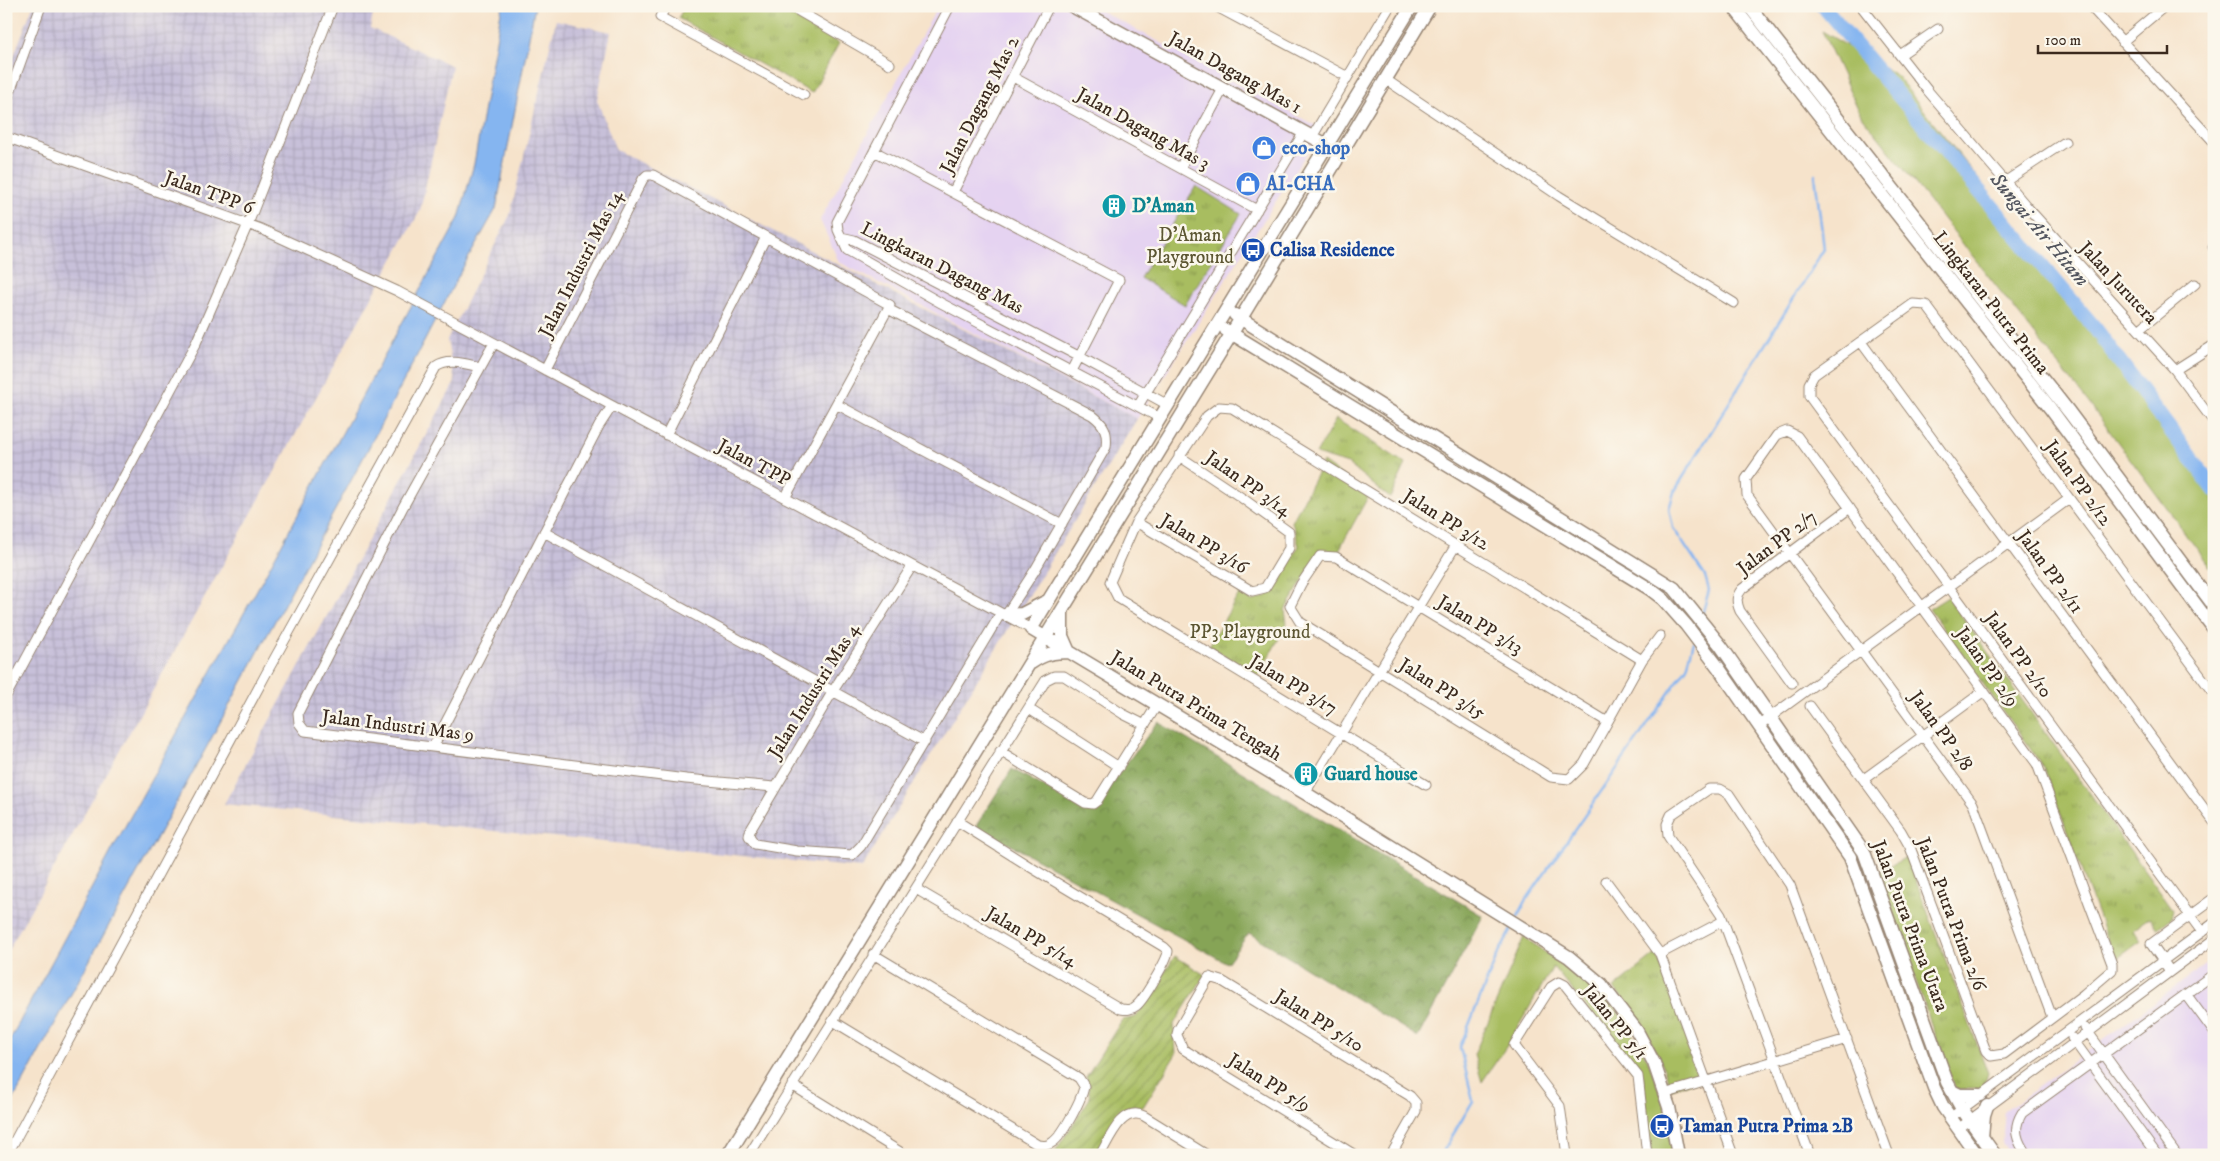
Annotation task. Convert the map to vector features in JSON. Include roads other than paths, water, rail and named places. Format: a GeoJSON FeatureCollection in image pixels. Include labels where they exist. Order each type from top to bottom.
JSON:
{"type":"FeatureCollection","features":[{"type":"Feature","properties":{"kind":"main road","name":"Jalan Dagang Mas 1"},"geometry":{"type":"LineString","coordinates":[[1072,6],[1327,145]]}},
{"type":"Feature","properties":{"kind":"main road"},"geometry":{"type":"LineString","coordinates":[[1031,629],[1412,6]]}},
{"type":"Feature","properties":{"kind":"main road"},"geometry":{"type":"LineString","coordinates":[[728,1155],[1219,355],[1430,6]]}},
{"type":"Feature","properties":{"kind":"main road","name":"Lingkaran Putra Prima"},"geometry":{"type":"LineString","coordinates":[[1733,6],[2050,408],[2214,629]]}},
{"type":"Feature","properties":{"kind":"main road","name":"Lingkaran Putra Prima"},"geometry":{"type":"LineString","coordinates":[[1749,6],[2070,412],[2214,606]]}},
{"type":"Feature","properties":{"kind":"main road"},"geometry":{"type":"LineString","coordinates":[[1254,296],[1258,322],[1264,332]]}},
{"type":"Feature","properties":{"kind":"main road","name":"Jalan Putra Prima Utara"},"geometry":{"type":"LineString","coordinates":[[1227,309],[1674,588],[1721,646],[1864,852],[1952,1091],[1962,1109],[1996,1155]]}},
{"type":"Feature","properties":{"kind":"main road","name":"Jalan Putra Prima Utara"},"geometry":{"type":"LineString","coordinates":[[1217,324],[1650,589],[1663,599],[1718,667],[1850,857],[1934,1088],[1950,1118],[1977,1155]]}},
{"type":"Feature","properties":{"kind":"main road"},"geometry":{"type":"LineString","coordinates":[[1219,355],[1233,348],[1253,346]]}},
{"type":"Feature","properties":{"kind":"main road"},"geometry":{"type":"LineString","coordinates":[[1003,614],[1022,614],[1048,600]]}},
{"type":"Feature","properties":{"kind":"main road"},"geometry":{"type":"LineString","coordinates":[[1030,664],[1044,655],[1053,652],[1069,652],[1062,636],[1062,610]]}},
{"type":"Feature","properties":{"kind":"main road","name":"Jalan Putra Prima Tengah"},"geometry":{"type":"LineString","coordinates":[[1031,629],[1305,793],[1569,957],[1602,984],[1637,1031],[1654,1063],[1664,1094]]}},
{"type":"Feature","properties":{"kind":"main road"},"geometry":{"type":"LineString","coordinates":[[1952,1091],[1960,1095],[1980,1095]]}},
{"type":"Feature","properties":{"kind":"main road"},"geometry":{"type":"LineString","coordinates":[[1664,1094],[1678,1155]]}},
{"type":"Feature","properties":{"kind":"main road"},"geometry":{"type":"LineString","coordinates":[[1982,1137],[1982,1126],[1988,1106]]}},
{"type":"Feature","properties":{"kind":"street"},"geometry":{"type":"LineString","coordinates":[[6,103],[41,6]]}},
{"type":"Feature","properties":{"kind":"street"},"geometry":{"type":"LineString","coordinates":[[6,696],[196,343],[248,224],[333,6]]}},
{"type":"Feature","properties":{"kind":"street"},"geometry":{"type":"LineString","coordinates":[[666,6],[660,17],[804,95]]}},
{"type":"Feature","properties":{"kind":"street"},"geometry":{"type":"LineString","coordinates":[[790,6],[890,64]]}},
{"type":"Feature","properties":{"kind":"street"},"geometry":{"type":"LineString","coordinates":[[841,237],[837,222],[950,6]]}},
{"type":"Feature","properties":{"kind":"street","name":"Jalan Dagang Mas 2"},"geometry":{"type":"LineString","coordinates":[[953,192],[1049,6]]}},
{"type":"Feature","properties":{"kind":"street"},"geometry":{"type":"LineString","coordinates":[[1215,6],[1346,76]]}},
{"type":"Feature","properties":{"kind":"street"},"geometry":{"type":"LineString","coordinates":[[1138,406],[1257,210],[1308,135],[1390,6]]}},
{"type":"Feature","properties":{"kind":"street","name":"Jalan Jurutera"},"geometry":{"type":"LineString","coordinates":[[1861,6],[1928,91],[2028,208],[2140,329],[2175,370],[2214,422]]}},
{"type":"Feature","properties":{"kind":"street"},"geometry":{"type":"LineString","coordinates":[[2090,6],[2214,142]]}},
{"type":"Feature","properties":{"kind":"street"},"geometry":{"type":"LineString","coordinates":[[2122,42],[2165,6]]}},
{"type":"Feature","properties":{"kind":"street"},"geometry":{"type":"LineString","coordinates":[[1900,55],[1938,29]]}},
{"type":"Feature","properties":{"kind":"street","name":"Jalan Dagang Mas 3"},"geometry":{"type":"LineString","coordinates":[[1013,76],[1257,210]]}},
{"type":"Feature","properties":{"kind":"street"},"geometry":{"type":"LineString","coordinates":[[1385,79],[1559,196],[1734,303]]}},
{"type":"Feature","properties":{"kind":"street"},"geometry":{"type":"LineString","coordinates":[[1180,168],[1223,89]]}},
{"type":"Feature","properties":{"kind":"street","name":"Jalan TPP 6"},"geometry":{"type":"LineString","coordinates":[[6,137],[248,224],[397,291],[462,326]]}},
{"type":"Feature","properties":{"kind":"street"},"geometry":{"type":"LineString","coordinates":[[2006,181],[2064,142]]}},
{"type":"Feature","properties":{"kind":"street"},"geometry":{"type":"LineString","coordinates":[[874,151],[1119,280],[1072,371]]}},
{"type":"Feature","properties":{"kind":"street","name":"Jalan Industri Mas 14"},"geometry":{"type":"LineString","coordinates":[[545,370],[647,174],[766,237]]}},
{"type":"Feature","properties":{"kind":"street"},"geometry":{"type":"LineString","coordinates":[[666,434],[766,237],[890,305],[785,498]]}},
{"type":"Feature","properties":{"kind":"street","name":"Lingkaran Dagang Mas"},"geometry":{"type":"LineString","coordinates":[[841,237],[854,240],[1080,357],[1168,405]]}},
{"type":"Feature","properties":{"kind":"street","name":"Lingkaran Dagang Mas"},"geometry":{"type":"LineString","coordinates":[[841,237],[847,250],[941,303],[1160,418]]}},
{"type":"Feature","properties":{"kind":"street"},"geometry":{"type":"LineString","coordinates":[[2140,329],[2195,284]]}},
{"type":"Feature","properties":{"kind":"street","name":"Jalan PP 2/12"},"geometry":{"type":"LineString","coordinates":[[1861,342],[1909,307],[1921,304],[1931,310],[2068,499],[2214,694]]}},
{"type":"Feature","properties":{"kind":"street"},"geometry":{"type":"LineString","coordinates":[[544,532],[925,742],[1003,614],[1062,524],[1106,447],[1108,436],[1102,424],[1092,415],[888,309]]}},
{"type":"Feature","properties":{"kind":"street","name":"Jalan TPP"},"geometry":{"type":"LineString","coordinates":[[462,326],[1031,629]]}},
{"type":"Feature","properties":{"kind":"street","name":"Jalan PP 2/10"},"geometry":{"type":"LineString","coordinates":[[1861,342],[1814,375],[1809,384],[1808,396],[2202,932]]}},
{"type":"Feature","properties":{"kind":"street","name":"Jalan PP 2/11"},"geometry":{"type":"LineString","coordinates":[[1861,342],[2214,822]]}},
{"type":"Feature","properties":{"kind":"street","name":"Jalan Industri Mas 9"},"geometry":{"type":"LineString","coordinates":[[494,343],[403,507],[298,713],[299,723],[305,731],[686,779],[774,787]]}},
{"type":"Feature","properties":{"kind":"street"},"geometry":{"type":"LineString","coordinates":[[2175,370],[2214,345]]}},
{"type":"Feature","properties":{"kind":"street"},"geometry":{"type":"LineString","coordinates":[[7,1155],[267,672],[436,367],[443,362],[480,366]]}},
{"type":"Feature","properties":{"kind":"street"},"geometry":{"type":"LineString","coordinates":[[836,404],[1062,524]]}},
{"type":"Feature","properties":{"kind":"street"},"geometry":{"type":"LineString","coordinates":[[432,747],[612,406]]}},
{"type":"Feature","properties":{"kind":"street","name":"Jalan PP 3/12"},"geometry":{"type":"LineString","coordinates":[[1179,456],[1207,416],[1219,406],[1232,408],[1642,660]]}},
{"type":"Feature","properties":{"kind":"street","name":"Jalan PP 2/9"},"geometry":{"type":"LineString","coordinates":[[1747,495],[1746,479],[1772,440],[1782,432],[1792,432],[1797,436],[1922,606],[2041,772],[2112,964],[2112,970],[2052,1017]]}},
{"type":"Feature","properties":{"kind":"street"},"geometry":{"type":"LineString","coordinates":[[1136,522],[1179,456]]}},
{"type":"Feature","properties":{"kind":"street","name":"Jalan PP 3/14"},"geometry":{"type":"LineString","coordinates":[[1179,456],[1289,532],[1290,548],[1276,570]]}},
{"type":"Feature","properties":{"kind":"street","name":"Jalan PP 2/8"},"geometry":{"type":"LineString","coordinates":[[1747,495],[1974,804],[2052,1017]]}},
{"type":"Feature","properties":{"kind":"street"},"geometry":{"type":"LineString","coordinates":[[1758,726],[2068,499]]}},
{"type":"Feature","properties":{"kind":"street","name":"Jalan PP 2/7"},"geometry":{"type":"LineString","coordinates":[[1792,684],[1737,604],[1737,595],[1742,589],[1850,508]]}},
{"type":"Feature","properties":{"kind":"street","name":"Jalan PP 3/16"},"geometry":{"type":"LineString","coordinates":[[1136,522],[1252,592],[1264,588],[1276,570]]}},
{"type":"Feature","properties":{"kind":"street","name":"Jalan PP 3/17"},"geometry":{"type":"LineString","coordinates":[[1136,522],[1110,582],[1118,598],[1426,785]]}},
{"type":"Feature","properties":{"kind":"street"},"geometry":{"type":"LineString","coordinates":[[1305,793],[1456,545]]}},
{"type":"Feature","properties":{"kind":"street","name":"Jalan PP 3/13"},"geometry":{"type":"LineString","coordinates":[[1300,622],[1290,606],[1300,584],[1320,556],[1336,557],[1606,721]]}},
{"type":"Feature","properties":{"kind":"street","name":"Jalan Industri Mas 4"},"geometry":{"type":"LineString","coordinates":[[912,566],[774,787],[749,836],[755,844],[797,851],[852,855],[861,846],[925,742]]}},
{"type":"Feature","properties":{"kind":"street","name":"Jalan PP 3/15"},"geometry":{"type":"LineString","coordinates":[[1300,622],[1551,777],[1569,779],[1584,764],[1606,721]]}},
{"type":"Feature","properties":{"kind":"street"},"geometry":{"type":"LineString","coordinates":[[1606,721],[1642,660],[1660,636]]}},
{"type":"Feature","properties":{"kind":"street"},"geometry":{"type":"LineString","coordinates":[[750,1155],[873,954],[916,889],[1000,750],[1046,680],[1054,676],[1064,676],[1123,714],[1145,725]]}},
{"type":"Feature","properties":{"kind":"street"},"geometry":{"type":"LineString","coordinates":[[1864,779],[1984,691]]}},
{"type":"Feature","properties":{"kind":"street"},"geometry":{"type":"LineString","coordinates":[[1000,750],[1085,803],[1093,804],[1097,801],[1119,767],[1157,705]]}},
{"type":"Feature","properties":{"kind":"street","name":"Jalan Putra Prima 2/6"},"geometry":{"type":"LineString","coordinates":[[1810,706],[1902,831],[1910,847],[1986,1051],[1991,1056],[2004,1054],[2052,1017]]}},
{"type":"Feature","properties":{"kind":"street"},"geometry":{"type":"LineString","coordinates":[[1028,709],[1119,767]]}},
{"type":"Feature","properties":{"kind":"street"},"geometry":{"type":"LineString","coordinates":[[1810,1155],[1723,921],[1668,836],[1667,824],[1670,815],[1709,788],[1729,794],[1790,885],[1889,1155]]}},
{"type":"Feature","properties":{"kind":"street","name":"Jalan PP 5/14"},"geometry":{"type":"LineString","coordinates":[[916,889],[1121,1009],[1130,1010],[1138,1005],[1166,960],[1168,951],[1164,947],[957,821]]}},
{"type":"Feature","properties":{"kind":"street"},"geometry":{"type":"LineString","coordinates":[[1606,881],[1660,954],[1733,1155]]}},
{"type":"Feature","properties":{"kind":"street"},"geometry":{"type":"LineString","coordinates":[[2170,971],[2151,944],[2214,898]]}},
{"type":"Feature","properties":{"kind":"street"},"geometry":{"type":"LineString","coordinates":[[1660,954],[1723,921]]}},
{"type":"Feature","properties":{"kind":"street"},"geometry":{"type":"LineString","coordinates":[[1950,1118],[2214,924]]}},
{"type":"Feature","properties":{"kind":"street"},"geometry":{"type":"LineString","coordinates":[[1958,1130],[2214,940]]}},
{"type":"Feature","properties":{"kind":"street"},"geometry":{"type":"LineString","coordinates":[[833,1021],[1038,1145],[1047,1146],[1055,1141],[1083,1096],[1084,1086],[1079,1078],[873,954]]}},
{"type":"Feature","properties":{"kind":"street"},"geometry":{"type":"LineString","coordinates":[[2028,1155],[2020,1145],[2016,1130],[2017,1121],[2022,1114],[2214,974]]}},
{"type":"Feature","properties":{"kind":"street","name":"Jalan PP 5/9"},"geometry":{"type":"LineString","coordinates":[[1209,976],[1178,1030],[1177,1035],[1184,1049],[1356,1155]]}},
{"type":"Feature","properties":{"kind":"street","name":"Jalan PP 5/10"},"geometry":{"type":"LineString","coordinates":[[1209,976],[1222,981],[1410,1096],[1416,1103],[1416,1111],[1391,1155]]}},
{"type":"Feature","properties":{"kind":"street","name":"Jalan PP 5/1"},"geometry":{"type":"LineString","coordinates":[[1567,1155],[1560,1106],[1514,1045],[1551,987],[1558,982],[1565,985],[1638,1076],[1647,1155]]}},
{"type":"Feature","properties":{"kind":"street"},"geometry":{"type":"LineString","coordinates":[[2186,994],[2214,1032]]}},
{"type":"Feature","properties":{"kind":"street"},"geometry":{"type":"LineString","coordinates":[[2080,1021],[2177,1155]]}},
{"type":"Feature","properties":{"kind":"street"},"geometry":{"type":"LineString","coordinates":[[2067,1031],[2157,1155]]}},
{"type":"Feature","properties":{"kind":"street"},"geometry":{"type":"LineString","coordinates":[[1664,1094],[1847,1039]]}},
{"type":"Feature","properties":{"kind":"street"},"geometry":{"type":"LineString","coordinates":[[792,1085],[905,1155]]}},
{"type":"Feature","properties":{"kind":"street"},"geometry":{"type":"LineString","coordinates":[[1100,1155],[1124,1116],[1134,1112],[1144,1116],[1207,1155]]}},
{"type":"Feature","properties":{"kind":"water"},"geometry":{"type":"Polygon","coordinates":[[[502,6],[535,6],[496,209],[211,739],[6,1113],[6,1047],[459,218],[474,164],[502,6]]]}},
{"type":"Feature","properties":{"kind":"waterway","name":"Sungai Air Hitam"},"geometry":{"type":"LineString","coordinates":[[1823,6],[2095,328],[2214,489]]}},
{"type":"Feature","properties":{"kind":"waterway"},"geometry":{"type":"LineString","coordinates":[[1702,615],[1709,590],[1705,576],[1673,528],[1669,509],[1674,492],[1824,249],[1815,175]]}},
{"type":"Feature","properties":{"kind":"waterway"},"geometry":{"type":"LineString","coordinates":[[1517,918],[1527,899],[1687,667],[1694,642]]}},
{"type":"Feature","properties":{"kind":"waterway"},"geometry":{"type":"LineString","coordinates":[[1441,1155],[1473,1101],[1460,1047],[1497,956],[1512,928]]}},
{"type":"Feature","properties":{"kind":"place","name":"eco-shop"},"geometry":{"type":"Point","coordinates":[1264,148]}},
{"type":"Feature","properties":{"kind":"place","name":"AI-CHA"},"geometry":{"type":"Point","coordinates":[1248,184]}},
{"type":"Feature","properties":{"kind":"place","name":"D'Aman"},"geometry":{"type":"Point","coordinates":[1114,206]}},
{"type":"Feature","properties":{"kind":"place","name":"Calisa Residence"},"geometry":{"type":"Point","coordinates":[1253,250]}},
{"type":"Feature","properties":{"kind":"place","name":"Guard house"},"geometry":{"type":"Point","coordinates":[1306,774]}},
{"type":"Feature","properties":{"kind":"place","name":"Taman Putra Prima 2B"},"geometry":{"type":"Point","coordinates":[1662,1126]}},
{"type":"Feature","properties":{"kind":"park label","name":"D'Aman Playground"},"geometry":{"type":"Point","coordinates":[1190,246]}},
{"type":"Feature","properties":{"kind":"park label","name":"PP3 Playground"},"geometry":{"type":"Point","coordinates":[1250,632]}}]}
